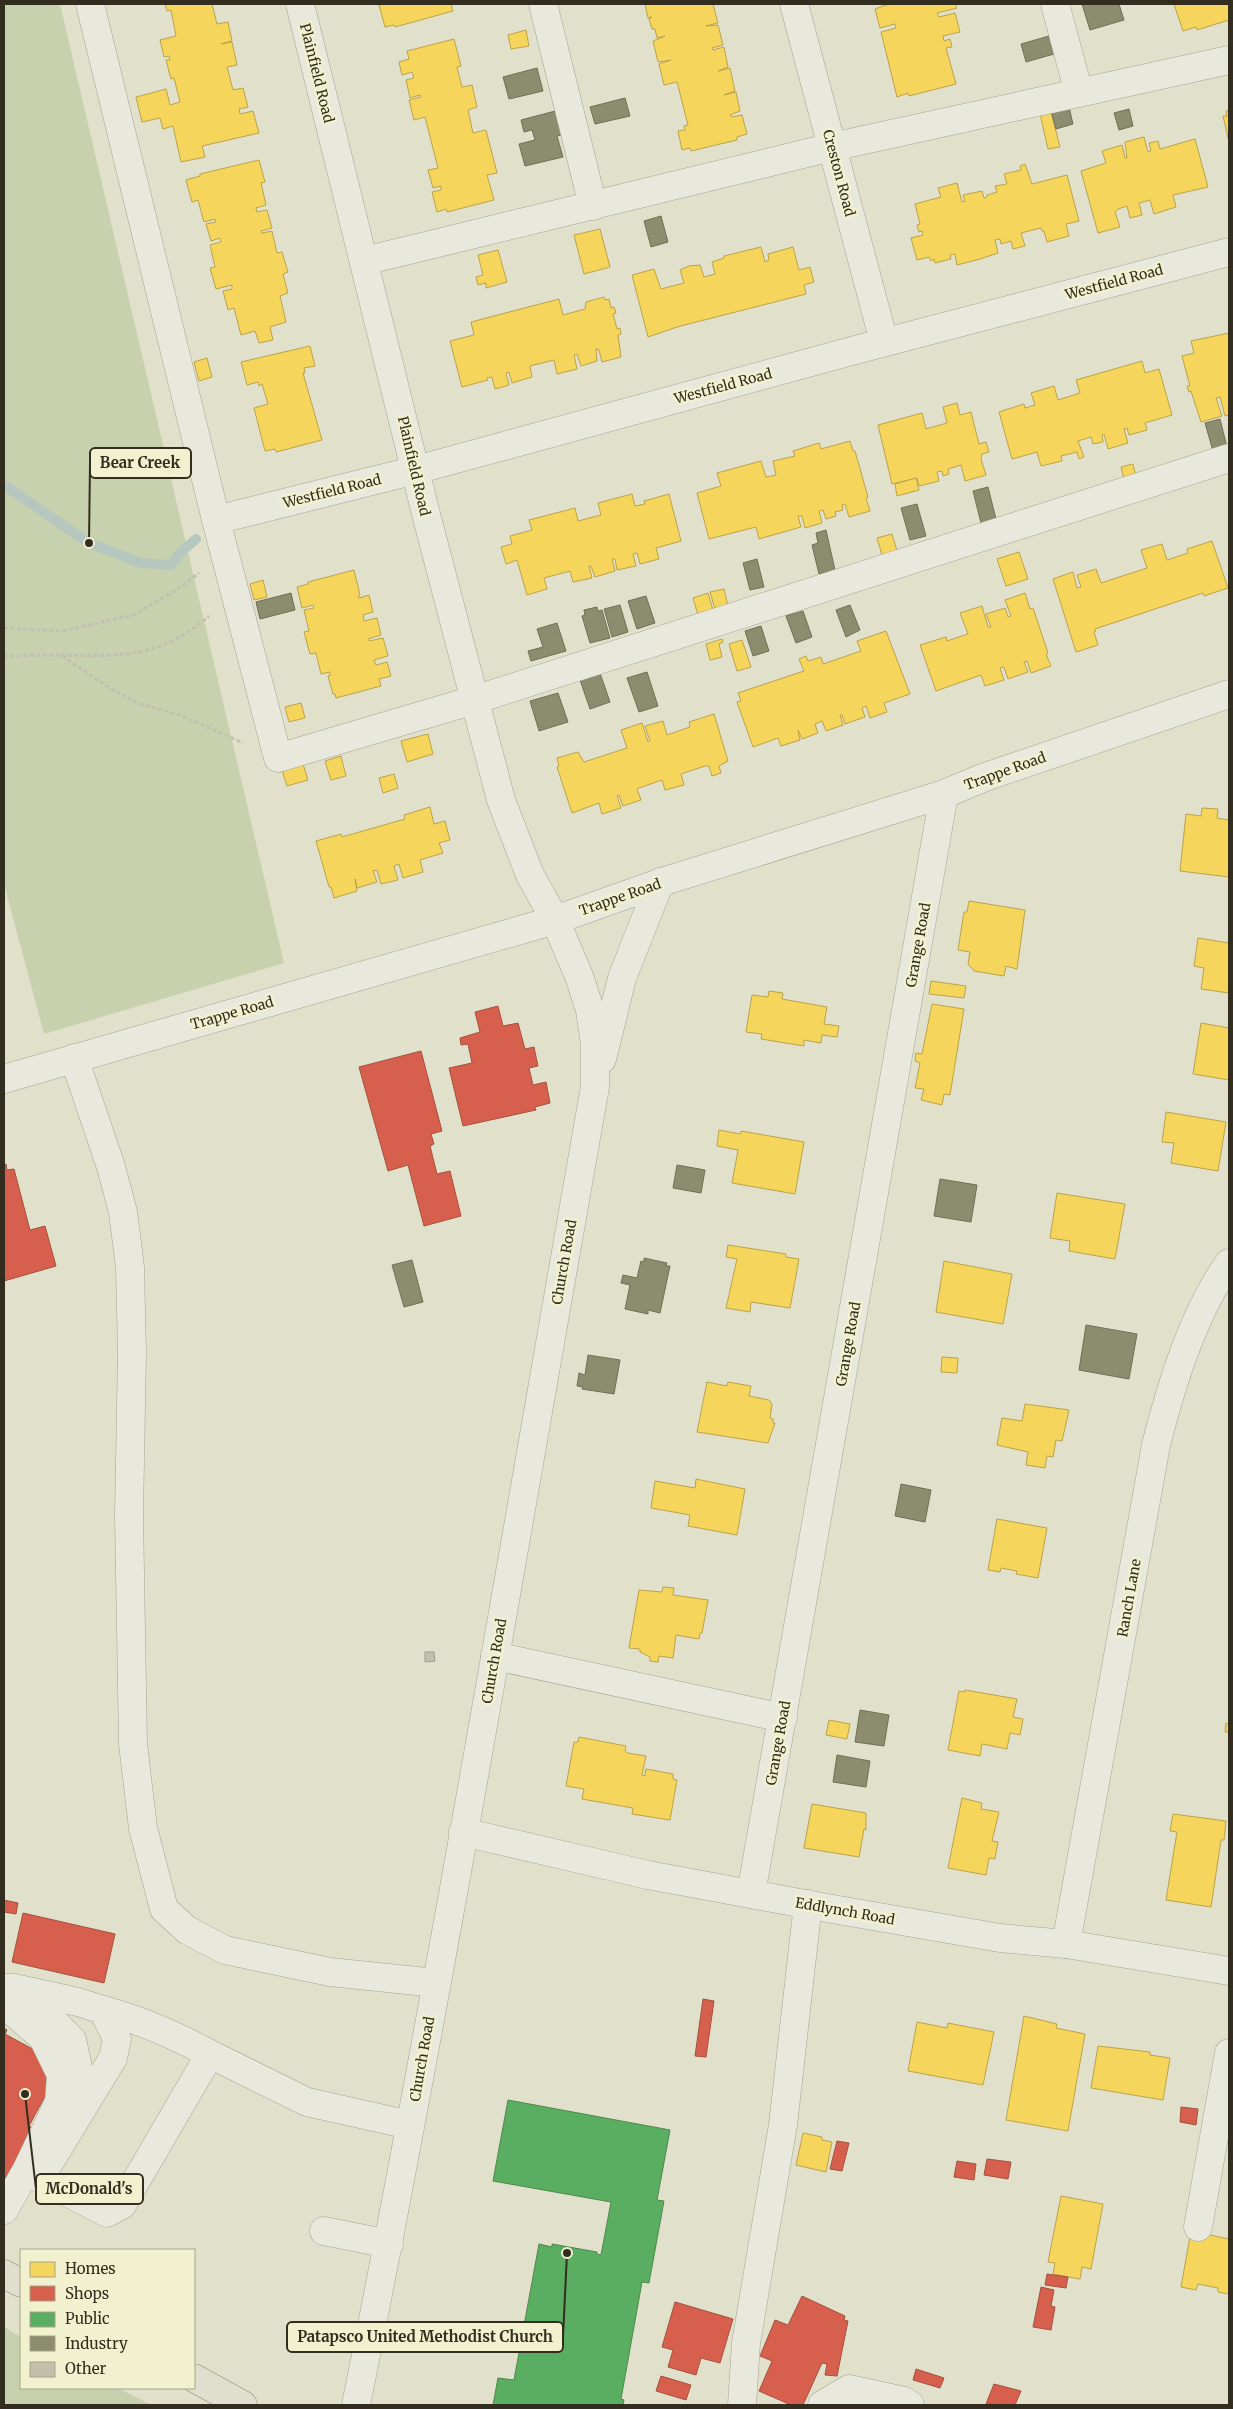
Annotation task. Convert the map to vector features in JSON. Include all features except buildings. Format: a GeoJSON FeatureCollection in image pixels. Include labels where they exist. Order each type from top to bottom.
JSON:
{"type":"FeatureCollection","features":[{"type":"Feature","properties":{"kind":"main road"},"geometry":{"type":"LineString","coordinates":[[4,2274],[20,2282]]}},
{"type":"Feature","properties":{"kind":"main road"},"geometry":{"type":"LineString","coordinates":[[195,2379],[243,2405]]}},
{"type":"Feature","properties":{"kind":"street"},"geometry":{"type":"LineString","coordinates":[[90,4],[216,520],[278,758],[474,700],[1229,458]]}},
{"type":"Feature","properties":{"kind":"street","name":"Plainfield Road"},"geometry":{"type":"LineString","coordinates":[[300,4],[474,700],[501,800],[530,875],[554,920]]}},
{"type":"Feature","properties":{"kind":"street"},"geometry":{"type":"LineString","coordinates":[[543,4],[593,206]]}},
{"type":"Feature","properties":{"kind":"street","name":"Creston Road"},"geometry":{"type":"LineString","coordinates":[[794,4],[884,342]]}},
{"type":"Feature","properties":{"kind":"street"},"geometry":{"type":"LineString","coordinates":[[1055,4],[1079,93]]}},
{"type":"Feature","properties":{"kind":"street"},"geometry":{"type":"LineString","coordinates":[[364,260],[593,206],[832,146],[1229,60]]}},
{"type":"Feature","properties":{"kind":"street","name":"Westfield Road"},"geometry":{"type":"LineString","coordinates":[[216,520],[416,470],[884,342],[1229,252]]}},
{"type":"Feature","properties":{"kind":"street","name":"Trappe Road"},"geometry":{"type":"LineString","coordinates":[[4,1079],[554,920],[660,882],[944,794],[993,774],[1229,694]]}},
{"type":"Feature","properties":{"kind":"street","name":"Grange Road"},"geometry":{"type":"LineString","coordinates":[[751,1894],[944,794]]}},
{"type":"Feature","properties":{"kind":"street"},"geometry":{"type":"LineString","coordinates":[[594,1087],[622,978],[660,882]]}},
{"type":"Feature","properties":{"kind":"street","name":"Church Road"},"geometry":{"type":"LineString","coordinates":[[356,2405],[389,2244],[464,1832],[594,1087],[594,1044],[590,1010],[579,976],[554,920]]}},
{"type":"Feature","properties":{"kind":"street"},"geometry":{"type":"LineString","coordinates":[[74,1058],[121,1203],[130,1267],[132,1352],[129,1535],[133,1736],[136,1785],[143,1828],[164,1909],[187,1930],[225,1950],[330,1972],[436,1983]]}},
{"type":"Feature","properties":{"kind":"street","name":"Ranch Lane"},"geometry":{"type":"LineString","coordinates":[[1066,1944],[1156,1445],[1169,1396],[1184,1354],[1218,1279],[1229,1263]]}},
{"type":"Feature","properties":{"kind":"street"},"geometry":{"type":"LineString","coordinates":[[494,1656],[783,1718]]}},
{"type":"Feature","properties":{"kind":"street","name":"Eddlynch Road"},"geometry":{"type":"LineString","coordinates":[[464,1832],[648,1874],[751,1894],[1000,1938],[1066,1944],[1229,1971]]}},
{"type":"Feature","properties":{"kind":"street"},"geometry":{"type":"LineString","coordinates":[[742,2405],[746,2343],[783,2125],[808,1904]]}},
{"type":"Feature","properties":{"kind":"street"},"geometry":{"type":"LineString","coordinates":[[6,2003],[78,2002],[131,2017],[178,2036],[307,2102],[410,2125]]}},
{"type":"Feature","properties":{"kind":"street"},"geometry":{"type":"LineString","coordinates":[[6,2003],[43,2038],[61,2075],[59,2102],[33,2174]]}},
{"type":"Feature","properties":{"kind":"street"},"geometry":{"type":"LineString","coordinates":[[6,2202],[33,2174],[113,2058],[117,2039],[103,2010]]}},
{"type":"Feature","properties":{"kind":"street"},"geometry":{"type":"LineString","coordinates":[[1198,2228],[1229,2053]]}},
{"type":"Feature","properties":{"kind":"street"},"geometry":{"type":"LineString","coordinates":[[33,2174],[108,2213],[122,2205],[210,2054]]}},
{"type":"Feature","properties":{"kind":"street"},"geometry":{"type":"LineString","coordinates":[[324,2231],[389,2244]]}},
{"type":"Feature","properties":{"kind":"street"},"geometry":{"type":"LineString","coordinates":[[822,2405],[849,2389],[904,2401],[910,2405]]}},
{"type":"Feature","properties":{"kind":"path"},"geometry":{"type":"LineString","coordinates":[[4,628],[62,631],[133,615],[178,589],[225,552]]}},
{"type":"Feature","properties":{"kind":"path"},"geometry":{"type":"LineString","coordinates":[[4,656],[104,656],[141,652],[170,644],[197,627],[210,614],[238,603]]}},
{"type":"Feature","properties":{"kind":"path"},"geometry":{"type":"LineString","coordinates":[[60,656],[109,688],[140,704],[180,715],[278,758]]}},
{"type":"Feature","properties":{"kind":"green space"},"geometry":{"type":"Polygon","coordinates":[[[4,4],[60,4],[284,963],[44,1034],[4,884],[4,4]]]}},
{"type":"Feature","properties":{"kind":"green space"},"geometry":{"type":"Polygon","coordinates":[[[4,2327],[20,2336],[20,2389],[120,2389],[151,2405],[4,2405],[4,2327]]]}},
{"type":"Feature","properties":{"kind":"waterway"},"geometry":{"type":"LineString","coordinates":[[4,485],[89,543],[141,563],[171,565],[180,553],[196,539]]}},
{"type":"Feature","properties":{"kind":"place","name":"Bear Creek"},"geometry":{"type":"Point","coordinates":[89,543]}},
{"type":"Feature","properties":{"kind":"place","name":"McDonald's"},"geometry":{"type":"Point","coordinates":[25,2094]}},
{"type":"Feature","properties":{"kind":"place","name":"Patapsco United Methodist Church"},"geometry":{"type":"Point","coordinates":[567,2253]}}]}
